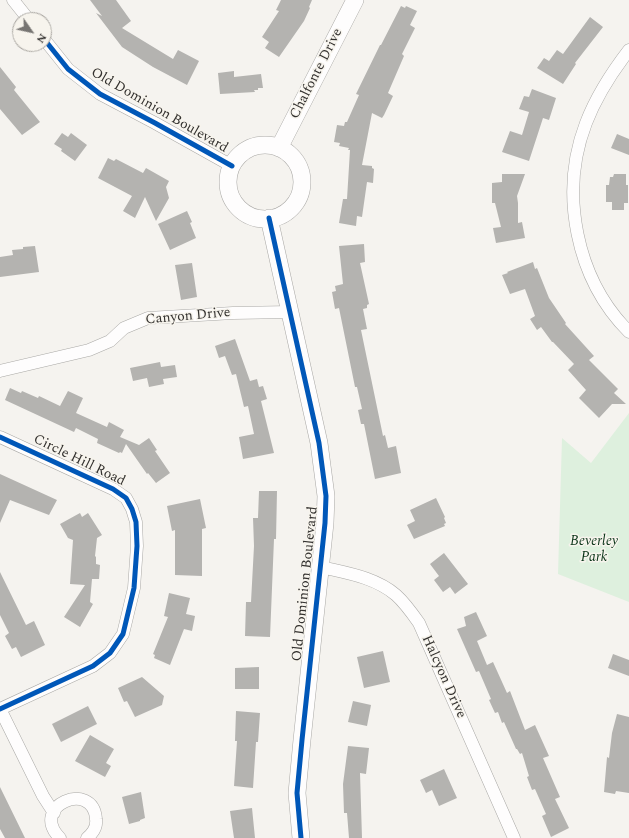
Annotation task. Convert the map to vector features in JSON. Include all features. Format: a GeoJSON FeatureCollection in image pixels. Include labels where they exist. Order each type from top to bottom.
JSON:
{"type":"FeatureCollection","features":[{"type":"Feature","properties":{"kind":"street"},"geometry":{"type":"LineString","coordinates":[[13,0],[23,12]]}},
{"type":"Feature","properties":{"kind":"street","name":"Chalfonte Drive"},"geometry":{"type":"LineString","coordinates":[[279,148],[356,0]]}},
{"type":"Feature","properties":{"kind":"street","name":"Old Dominion Boulevard"},"geometry":{"type":"LineString","coordinates":[[52,49],[68,69],[100,94],[232,166]]}},
{"type":"Feature","properties":{"kind":"street"},"geometry":{"type":"LineString","coordinates":[[629,50],[605,85],[589,114],[575,164],[573,189],[574,216],[585,261],[595,285],[608,307],[629,332]]}},
{"type":"Feature","properties":{"kind":"street","name":"Old Dominion Boulevard"},"geometry":{"type":"LineString","coordinates":[[279,148],[265,145],[254,147],[243,152],[235,160],[232,166],[228,183],[230,194],[236,204],[245,213],[256,218],[269,218],[319,443],[326,496],[326,523],[297,792],[301,838]]}},
{"type":"Feature","properties":{"kind":"street"},"geometry":{"type":"LineString","coordinates":[[269,218],[281,215],[291,208],[298,197],[302,185],[301,173],[296,161],[287,152],[279,148]]}},
{"type":"Feature","properties":{"kind":"street","name":"Canyon Drive"},"geometry":{"type":"LineString","coordinates":[[0,371],[89,350],[110,341],[124,328],[148,318],[233,313],[290,312]]}},
{"type":"Feature","properties":{"kind":"street","name":"Circle Hill Road"},"geometry":{"type":"LineString","coordinates":[[0,437],[113,489],[126,498],[132,509],[136,522],[137,546],[134,588],[123,634],[110,654],[93,666],[0,709]]}},
{"type":"Feature","properties":{"kind":"street","name":"Halcyon Drive"},"geometry":{"type":"LineString","coordinates":[[321,567],[362,577],[382,585],[395,594],[411,611],[419,623],[514,838]]}},
{"type":"Feature","properties":{"kind":"street"},"geometry":{"type":"LineString","coordinates":[[0,709],[43,796],[54,812]]}},
{"type":"Feature","properties":{"kind":"street"},"geometry":{"type":"LineString","coordinates":[[60,838],[53,828],[52,817],[57,806],[67,800],[81,800],[88,804],[94,811],[96,820],[94,830],[87,838]]}},
{"type":"Feature","properties":{"kind":"green space","name":"Beverley Park"},"geometry":{"type":"Polygon","coordinates":[[[629,413],[629,602],[558,574],[562,438],[591,463],[629,413]]]}},
{"type":"Feature","properties":{"kind":"building"},"geometry":{"type":"Polygon","coordinates":[[[90,0],[116,0],[131,21],[122,28],[173,59],[178,50],[199,61],[187,85],[153,67],[122,47],[96,13],[102,16],[90,0]]]}},
{"type":"Feature","properties":{"kind":"building"},"geometry":{"type":"Polygon","coordinates":[[[281,0],[312,0],[304,21],[279,57],[265,48],[269,42],[262,37],[279,11],[276,10],[281,0]]]}},
{"type":"Feature","properties":{"kind":"building"},"geometry":{"type":"Polygon","coordinates":[[[401,6],[405,8],[406,6],[417,11],[410,25],[415,28],[402,54],[404,56],[388,93],[393,96],[384,115],[382,118],[372,113],[362,165],[372,166],[374,169],[373,183],[367,182],[362,217],[357,216],[356,226],[339,223],[343,199],[347,199],[350,150],[348,150],[349,148],[339,146],[340,143],[334,142],[337,125],[344,126],[345,122],[347,122],[359,95],[356,94],[401,6]]]}},
{"type":"Feature","properties":{"kind":"building"},"geometry":{"type":"Polygon","coordinates":[[[590,17],[603,27],[575,63],[576,64],[563,84],[537,68],[544,58],[549,61],[557,50],[563,54],[590,17]]]}},
{"type":"Feature","properties":{"kind":"building"},"geometry":{"type":"Polygon","coordinates":[[[0,67],[16,87],[14,90],[40,122],[22,135],[0,109],[0,67]]]}},
{"type":"Feature","properties":{"kind":"building"},"geometry":{"type":"Polygon","coordinates":[[[234,71],[234,77],[261,74],[263,88],[254,90],[255,92],[220,94],[218,73],[234,71]]]}},
{"type":"Feature","properties":{"kind":"building"},"geometry":{"type":"Polygon","coordinates":[[[532,89],[556,98],[549,120],[543,118],[529,161],[502,152],[510,131],[522,135],[529,112],[519,109],[524,96],[529,97],[532,89]]]}},
{"type":"Feature","properties":{"kind":"building"},"geometry":{"type":"Polygon","coordinates":[[[62,133],[68,137],[71,133],[87,145],[75,161],[54,144],[62,133]]]}},
{"type":"Feature","properties":{"kind":"building"},"geometry":{"type":"Polygon","coordinates":[[[617,134],[629,139],[629,155],[611,148],[617,134]]]}},
{"type":"Feature","properties":{"kind":"building"},"geometry":{"type":"Polygon","coordinates":[[[108,158],[114,161],[116,159],[143,173],[146,168],[169,181],[166,187],[169,198],[156,221],[145,197],[135,218],[123,211],[132,196],[98,178],[108,158]]]}},
{"type":"Feature","properties":{"kind":"building"},"geometry":{"type":"Polygon","coordinates":[[[502,174],[525,174],[517,196],[518,223],[522,222],[525,238],[496,243],[493,228],[501,227],[495,203],[492,203],[492,183],[502,182],[502,174]]]}},
{"type":"Feature","properties":{"kind":"building"},"geometry":{"type":"Polygon","coordinates":[[[614,174],[626,174],[626,185],[628,185],[628,203],[624,203],[624,210],[612,210],[612,202],[606,202],[606,185],[609,185],[610,177],[613,177],[614,174]]]}},
{"type":"Feature","properties":{"kind":"building"},"geometry":{"type":"Polygon","coordinates":[[[187,211],[192,222],[190,223],[196,238],[170,250],[158,224],[187,211]]]}},
{"type":"Feature","properties":{"kind":"building"},"geometry":{"type":"Polygon","coordinates":[[[364,244],[365,262],[360,263],[369,304],[367,305],[367,308],[363,309],[367,329],[361,330],[383,436],[385,435],[388,448],[396,446],[401,473],[375,479],[364,424],[361,424],[358,410],[362,409],[357,387],[355,387],[339,308],[335,309],[332,292],[336,291],[335,286],[343,284],[339,246],[364,244]]]}},
{"type":"Feature","properties":{"kind":"building"},"geometry":{"type":"Polygon","coordinates":[[[35,246],[39,272],[0,277],[0,257],[13,255],[12,250],[35,246]]]}},
{"type":"Feature","properties":{"kind":"building"},"geometry":{"type":"Polygon","coordinates":[[[533,262],[535,269],[537,268],[549,298],[566,323],[565,324],[594,356],[589,360],[618,389],[614,393],[626,404],[612,404],[599,418],[579,398],[586,390],[568,370],[574,364],[552,342],[541,327],[537,330],[530,319],[535,316],[525,289],[510,294],[502,275],[533,262]]]}},
{"type":"Feature","properties":{"kind":"building"},"geometry":{"type":"Polygon","coordinates":[[[192,263],[197,297],[181,300],[175,265],[192,263]]]}},
{"type":"Feature","properties":{"kind":"building"},"geometry":{"type":"Polygon","coordinates":[[[235,339],[250,381],[257,379],[259,387],[263,386],[267,399],[261,401],[274,453],[243,459],[239,437],[254,434],[248,406],[244,407],[236,374],[232,375],[225,356],[219,358],[215,346],[235,339]]]}},
{"type":"Feature","properties":{"kind":"building"},"geometry":{"type":"Polygon","coordinates":[[[160,362],[161,367],[175,365],[177,377],[163,379],[164,384],[149,387],[147,378],[133,381],[130,368],[160,362]]]}},
{"type":"Feature","properties":{"kind":"building"},"geometry":{"type":"Polygon","coordinates":[[[10,388],[21,393],[22,391],[38,398],[39,396],[60,406],[68,391],[83,398],[76,413],[107,427],[109,422],[124,430],[120,437],[139,445],[149,438],[157,450],[155,451],[170,473],[156,483],[148,473],[147,474],[126,444],[122,453],[119,453],[97,443],[98,439],[76,428],[74,432],[5,400],[10,388]]]}},
{"type":"Feature","properties":{"kind":"building"},"geometry":{"type":"Polygon","coordinates":[[[0,474],[57,500],[49,515],[10,500],[0,523],[0,474]]]}},
{"type":"Feature","properties":{"kind":"building"},"geometry":{"type":"Polygon","coordinates":[[[259,491],[277,491],[276,539],[274,539],[270,637],[245,636],[246,602],[251,602],[254,546],[253,518],[258,518],[259,491]]]}},
{"type":"Feature","properties":{"kind":"building"},"geometry":{"type":"Polygon","coordinates":[[[436,498],[445,517],[445,526],[414,539],[407,525],[415,521],[410,510],[436,498]]]}},
{"type":"Feature","properties":{"kind":"building"},"geometry":{"type":"Polygon","coordinates":[[[200,499],[206,528],[202,529],[202,576],[175,575],[175,530],[172,531],[167,506],[200,499]]]}},
{"type":"Feature","properties":{"kind":"building"},"geometry":{"type":"Polygon","coordinates":[[[80,513],[82,517],[88,513],[102,535],[97,538],[95,556],[96,564],[100,565],[99,579],[92,579],[90,602],[93,604],[80,627],[64,617],[85,585],[70,584],[73,540],[68,538],[60,524],[80,513]]]}},
{"type":"Feature","properties":{"kind":"building"},"geometry":{"type":"Polygon","coordinates":[[[444,553],[468,584],[455,594],[450,587],[443,592],[434,580],[439,576],[430,564],[444,553]]]}},
{"type":"Feature","properties":{"kind":"building"},"geometry":{"type":"Polygon","coordinates":[[[0,572],[26,625],[34,621],[45,645],[21,657],[16,647],[12,649],[5,636],[9,633],[0,615],[0,572]]]}},
{"type":"Feature","properties":{"kind":"building"},"geometry":{"type":"Polygon","coordinates":[[[169,593],[190,598],[186,614],[195,616],[192,631],[184,629],[170,665],[154,658],[155,655],[153,654],[168,617],[164,616],[169,593]]]}},
{"type":"Feature","properties":{"kind":"building"},"geometry":{"type":"Polygon","coordinates":[[[476,612],[487,636],[477,641],[487,665],[493,662],[507,693],[510,691],[525,730],[535,725],[549,756],[543,758],[560,797],[555,799],[569,828],[551,837],[542,816],[546,814],[535,789],[532,790],[527,777],[529,776],[522,753],[520,754],[516,749],[504,722],[502,723],[498,712],[495,713],[489,700],[491,699],[479,671],[476,672],[457,629],[466,626],[464,617],[476,612]]]}},
{"type":"Feature","properties":{"kind":"building"},"geometry":{"type":"Polygon","coordinates":[[[383,651],[390,682],[364,688],[357,657],[383,651]]]}},
{"type":"Feature","properties":{"kind":"building"},"geometry":{"type":"Polygon","coordinates":[[[613,654],[629,660],[629,676],[608,668],[613,654]]]}},
{"type":"Feature","properties":{"kind":"building"},"geometry":{"type":"Polygon","coordinates":[[[259,667],[259,689],[235,689],[235,668],[259,667]]]}},
{"type":"Feature","properties":{"kind":"building"},"geometry":{"type":"Polygon","coordinates":[[[142,677],[164,696],[162,705],[135,717],[127,701],[124,702],[118,688],[142,677]]]}},
{"type":"Feature","properties":{"kind":"building"},"geometry":{"type":"Polygon","coordinates":[[[353,701],[371,705],[367,726],[348,722],[353,701]]]}},
{"type":"Feature","properties":{"kind":"building"},"geometry":{"type":"Polygon","coordinates":[[[88,706],[97,724],[61,742],[52,724],[88,706]]]}},
{"type":"Feature","properties":{"kind":"building"},"geometry":{"type":"Polygon","coordinates":[[[236,711],[260,713],[258,742],[256,742],[253,788],[234,786],[237,741],[235,741],[236,711]]]}},
{"type":"Feature","properties":{"kind":"building"},"geometry":{"type":"Polygon","coordinates":[[[617,714],[629,717],[629,793],[616,791],[615,794],[604,792],[607,757],[609,758],[612,733],[617,714]]]}},
{"type":"Feature","properties":{"kind":"building"},"geometry":{"type":"Polygon","coordinates":[[[90,735],[114,749],[106,763],[111,766],[105,777],[75,761],[90,735]]]}},
{"type":"Feature","properties":{"kind":"building"},"geometry":{"type":"Polygon","coordinates":[[[348,746],[369,748],[366,774],[360,773],[362,838],[349,838],[347,813],[344,813],[343,784],[348,746]]]}},
{"type":"Feature","properties":{"kind":"building"},"geometry":{"type":"Polygon","coordinates":[[[444,769],[457,798],[439,806],[432,790],[426,793],[420,780],[444,769]]]}},
{"type":"Feature","properties":{"kind":"building"},"geometry":{"type":"Polygon","coordinates":[[[0,787],[25,838],[5,838],[0,829],[0,787]]]}},
{"type":"Feature","properties":{"kind":"building"},"geometry":{"type":"Polygon","coordinates":[[[141,792],[145,818],[129,824],[122,797],[141,792]]]}},
{"type":"Feature","properties":{"kind":"building"},"geometry":{"type":"Polygon","coordinates":[[[252,808],[255,838],[234,838],[230,811],[252,808]]]}},
{"type":"Feature","properties":{"kind":"cycle path"},"geometry":{"type":"LineString","coordinates":[[52,49],[68,69],[100,94],[232,166]]}},
{"type":"Feature","properties":{"kind":"cycle path"},"geometry":{"type":"LineString","coordinates":[[269,218],[319,443],[326,496],[325,523],[297,793],[301,838]]}},
{"type":"Feature","properties":{"kind":"cycle path"},"geometry":{"type":"LineString","coordinates":[[0,437],[113,489],[126,498],[132,509],[136,522],[137,546],[134,588],[123,634],[110,653],[93,666],[0,709]]}}]}
